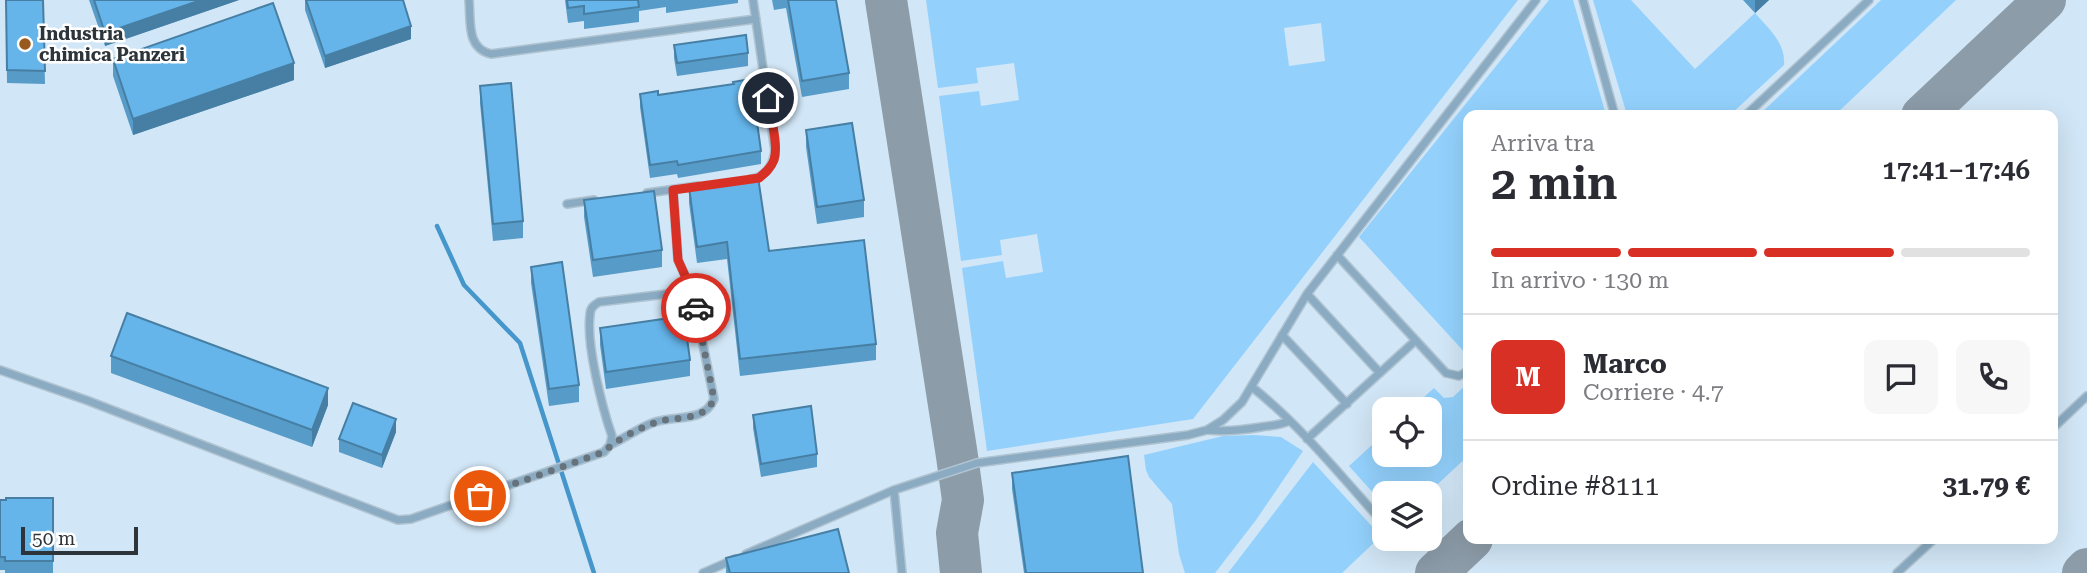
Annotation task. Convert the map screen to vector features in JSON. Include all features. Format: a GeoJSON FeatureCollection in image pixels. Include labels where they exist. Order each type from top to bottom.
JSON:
{"type":"FeatureCollection","features":[{"type":"Feature","properties":{"kind":"lane"},"geometry":{"type":"LineString","coordinates":[[468,0],[472,37],[482,52],[491,54],[756,19]]}},
{"type":"Feature","properties":{"kind":"lane"},"geometry":{"type":"LineString","coordinates":[[747,179],[759,178],[767,171],[773,163],[775,151],[753,0]]}},
{"type":"Feature","properties":{"kind":"lane"},"geometry":{"type":"LineString","coordinates":[[1207,430],[1234,410],[1252,387],[1307,295],[1536,0]]}},
{"type":"Feature","properties":{"kind":"lane"},"geometry":{"type":"LineString","coordinates":[[1583,0],[1613,110]]}},
{"type":"Feature","properties":{"kind":"lane"},"geometry":{"type":"LineString","coordinates":[[1751,110],[1869,0]]}},
{"type":"Feature","properties":{"kind":"lane"},"geometry":{"type":"LineString","coordinates":[[633,195],[710,185]]}},
{"type":"Feature","properties":{"kind":"lane"},"geometry":{"type":"LineString","coordinates":[[0,370],[86,400],[398,520],[411,519],[604,452],[610,445],[655,422],[696,416],[710,408],[714,399],[692,291],[678,260],[673,190]]}},
{"type":"Feature","properties":{"kind":"lane"},"geometry":{"type":"LineString","coordinates":[[567,204],[607,199]]}},
{"type":"Feature","properties":{"kind":"lane"},"geometry":{"type":"LineString","coordinates":[[1337,255],[1446,373],[1459,376],[1463,374]]}},
{"type":"Feature","properties":{"kind":"lane"},"geometry":{"type":"LineString","coordinates":[[610,445],[612,436],[597,381],[590,337],[591,309],[599,302],[692,291]]}},
{"type":"Feature","properties":{"kind":"lane"},"geometry":{"type":"LineString","coordinates":[[1307,295],[1380,373]]}},
{"type":"Feature","properties":{"kind":"lane"},"geometry":{"type":"LineString","coordinates":[[1282,335],[1347,404]]}},
{"type":"Feature","properties":{"kind":"lane"},"geometry":{"type":"LineString","coordinates":[[1307,439],[1415,341]]}},
{"type":"Feature","properties":{"kind":"lane"},"geometry":{"type":"LineString","coordinates":[[1252,387],[1272,403],[1307,439],[1372,511]]}},
{"type":"Feature","properties":{"kind":"lane"},"geometry":{"type":"LineString","coordinates":[[2058,423],[2087,396]]}},
{"type":"Feature","properties":{"kind":"lane"},"geometry":{"type":"LineString","coordinates":[[703,573],[894,491],[977,463],[1188,435],[1207,430],[1227,432],[1264,426],[1275,427],[1289,421]]}},
{"type":"Feature","properties":{"kind":"lane"},"geometry":{"type":"LineString","coordinates":[[894,491],[902,573]]}},
{"type":"Feature","properties":{"kind":"lane"},"geometry":{"type":"LineString","coordinates":[[1897,573],[1929,544]]}},
{"type":"Feature","properties":{"kind":"shaded area"},"geometry":{"type":"Polygon","coordinates":[[[926,0],[1518,0],[1193,419],[987,451],[962,268],[1003,261],[1006,278],[1043,272],[1037,234],[1000,240],[1002,255],[961,261],[939,96],[979,91],[981,106],[1019,100],[1014,63],[976,68],[978,83],[938,88],[926,0]],[[1321,23],[1284,28],[1289,66],[1325,61],[1321,23]]]}},
{"type":"Feature","properties":{"kind":"shaded area"},"geometry":{"type":"Polygon","coordinates":[[[1549,0],[1573,0],[1605,110],[1463,110],[1463,351],[1359,237],[1549,0]]]}},
{"type":"Feature","properties":{"kind":"shaded area"},"geometry":{"type":"Polygon","coordinates":[[[1593,0],[1631,0],[1695,69],[1755,13],[1782,50],[1784,65],[1735,110],[1626,110],[1593,0]]]}},
{"type":"Feature","properties":{"kind":"shaded area"},"geometry":{"type":"Polygon","coordinates":[[[1881,0],[1956,0],[1840,110],[1764,110],[1881,0]]]}},
{"type":"Feature","properties":{"kind":"shaded area"},"geometry":{"type":"Polygon","coordinates":[[[1434,388],[1444,398],[1453,397],[1463,388],[1463,461],[1441,481],[1372,481],[1372,492],[1349,466],[1372,445],[1372,467],[1442,467],[1442,397],[1424,397],[1434,388]]]}},
{"type":"Feature","properties":{"kind":"shaded area"},"geometry":{"type":"Polygon","coordinates":[[[1223,436],[1281,437],[1303,451],[1256,520],[1215,573],[1185,573],[1179,554],[1172,504],[1149,477],[1144,455],[1223,436]]]}},
{"type":"Feature","properties":{"kind":"shaded area"},"geometry":{"type":"Polygon","coordinates":[[[1313,462],[1372,526],[1372,545],[1342,573],[1228,573],[1313,462]]]}},
{"type":"Feature","properties":{"kind":"building","name":"Industria chimica Panzeri"},"geometry":{"type":"Polygon","coordinates":[[[6,0],[43,0],[45,71],[7,70],[6,0]]]}},
{"type":"Feature","properties":{"kind":"building"},"geometry":{"type":"Polygon","coordinates":[[[94,0],[201,0],[105,33],[94,0]]]}},
{"type":"Feature","properties":{"kind":"building"},"geometry":{"type":"Polygon","coordinates":[[[306,0],[403,0],[411,26],[325,56],[306,0]]]}},
{"type":"Feature","properties":{"kind":"building"},"geometry":{"type":"Polygon","coordinates":[[[567,0],[638,0],[639,7],[584,14],[584,6],[568,8],[567,0]]]}},
{"type":"Feature","properties":{"kind":"building"},"geometry":{"type":"Polygon","coordinates":[[[788,0],[836,0],[849,73],[802,81],[788,0]]]}},
{"type":"Feature","properties":{"kind":"building"},"geometry":{"type":"Polygon","coordinates":[[[273,3],[294,63],[133,119],[113,59],[273,3]]]}},
{"type":"Feature","properties":{"kind":"building"},"geometry":{"type":"Polygon","coordinates":[[[746,35],[748,53],[677,63],[674,45],[746,35]]]}},
{"type":"Feature","properties":{"kind":"building"},"geometry":{"type":"Polygon","coordinates":[[[751,79],[761,151],[678,165],[677,161],[650,165],[640,94],[658,91],[658,95],[751,79]]]}},
{"type":"Feature","properties":{"kind":"building"},"geometry":{"type":"Polygon","coordinates":[[[511,83],[523,221],[493,224],[480,86],[511,83]]]}},
{"type":"Feature","properties":{"kind":"building"},"geometry":{"type":"Polygon","coordinates":[[[852,123],[864,200],[817,207],[806,130],[852,123]]]}},
{"type":"Feature","properties":{"kind":"building"},"geometry":{"type":"Polygon","coordinates":[[[758,177],[769,251],[864,240],[876,344],[740,359],[727,242],[697,247],[689,187],[758,177]]]}},
{"type":"Feature","properties":{"kind":"building"},"geometry":{"type":"Polygon","coordinates":[[[654,191],[662,250],[593,260],[584,200],[654,191]]]}},
{"type":"Feature","properties":{"kind":"building"},"geometry":{"type":"Polygon","coordinates":[[[562,262],[579,385],[549,389],[531,267],[562,262]]]}},
{"type":"Feature","properties":{"kind":"building"},"geometry":{"type":"Polygon","coordinates":[[[127,313],[328,388],[312,430],[111,356],[127,313]]]}},
{"type":"Feature","properties":{"kind":"building"},"geometry":{"type":"Polygon","coordinates":[[[684,316],[690,360],[606,372],[600,328],[684,316]]]}},
{"type":"Feature","properties":{"kind":"building"},"geometry":{"type":"Polygon","coordinates":[[[353,403],[396,419],[382,455],[339,439],[353,403]]]}},
{"type":"Feature","properties":{"kind":"building"},"geometry":{"type":"Polygon","coordinates":[[[811,406],[817,454],[761,464],[753,415],[811,406]]]}},
{"type":"Feature","properties":{"kind":"building"},"geometry":{"type":"Polygon","coordinates":[[[1128,456],[1143,573],[1026,573],[1012,473],[1128,456]]]}},
{"type":"Feature","properties":{"kind":"building"},"geometry":{"type":"Polygon","coordinates":[[[53,498],[53,561],[5,561],[5,557],[0,557],[0,500],[53,498]]]}},
{"type":"Feature","properties":{"kind":"building"},"geometry":{"type":"Polygon","coordinates":[[[838,529],[849,573],[730,573],[726,558],[838,529]]]}},
{"type":"Feature","properties":{"kind":"waterway"},"geometry":{"type":"LineString","coordinates":[[437,226],[464,285],[520,343],[594,573]]}},
{"type":"Feature","properties":{"kind":"taxiway"},"geometry":{"type":"LineString","coordinates":[[886,0],[963,500],[957,533],[961,573]]}},
{"type":"Feature","properties":{"kind":"taxiway"},"geometry":{"type":"LineString","coordinates":[[1928,110],[2045,0]]}},
{"type":"Feature","properties":{"kind":"taxiway"},"geometry":{"type":"LineString","coordinates":[[1436,573],[1467,544]]}},
{"type":"Feature","properties":{"kind":"taxiway"},"geometry":{"type":"LineString","coordinates":[[2083,573],[2087,569]]}},
{"type":"Feature","properties":{"kind":"way so far"},"geometry":{"type":"LineString","coordinates":[[480,496],[604,452],[610,445],[655,422],[696,416],[710,408],[714,399],[696,308]]}},
{"type":"Feature","properties":{"kind":"place","name":"Industria chimica Panzeri"},"geometry":{"type":"Point","coordinates":[25,44]}},
{"type":"Feature","properties":{"kind":"route"},"geometry":{"type":"LineString","coordinates":[[696,308],[692,291],[678,260],[673,190],[759,178],[767,171],[773,163],[775,151],[768,98]]}}]}
